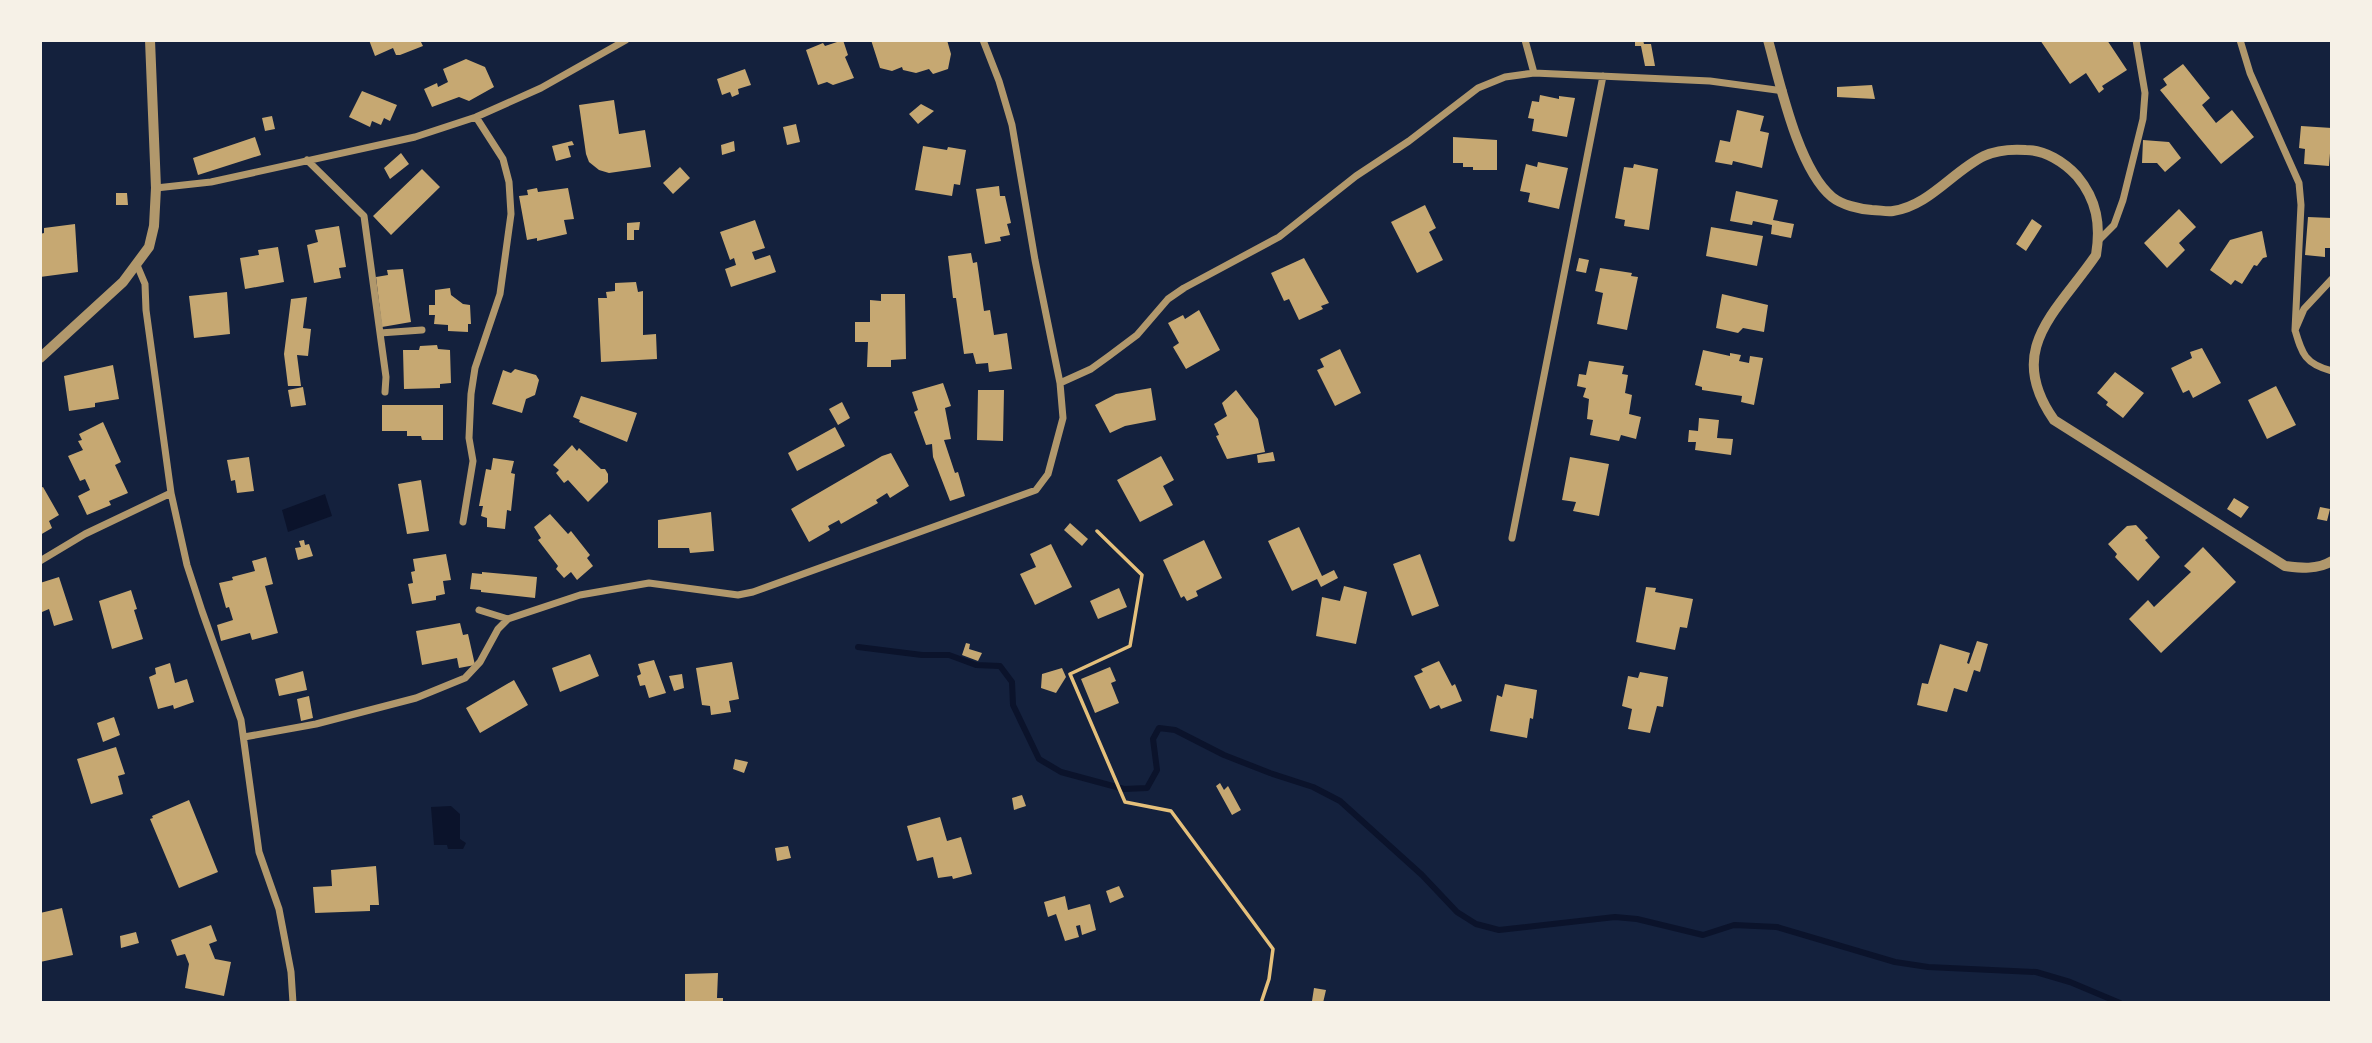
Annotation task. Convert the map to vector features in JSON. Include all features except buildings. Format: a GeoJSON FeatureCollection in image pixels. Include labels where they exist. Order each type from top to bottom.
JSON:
{"type":"FeatureCollection","features":[{"type":"Feature","properties":{"kind":"street"},"geometry":{"type":"LineString","coordinates":[[40,358],[124,282],[149,247],[154,226],[156,188],[150,40]]}},
{"type":"Feature","properties":{"kind":"street"},"geometry":{"type":"LineString","coordinates":[[156,188],[211,182],[415,137],[476,117],[541,88],[625,40]]}},
{"type":"Feature","properties":{"kind":"street"},"geometry":{"type":"LineString","coordinates":[[244,737],[378,709],[416,698],[465,678],[480,663],[498,629],[508,619],[580,595],[618,586],[649,583],[738,594],[753,592],[1036,490],[1048,474],[1063,418],[1060,383],[1039,286],[1012,125],[984,40]]}},
{"type":"Feature","properties":{"kind":"street"},"geometry":{"type":"LineString","coordinates":[[1525,40],[1534,74]]}},
{"type":"Feature","properties":{"kind":"street"},"geometry":{"type":"LineString","coordinates":[[1768,40],[1801,147],[1818,183],[1834,199],[1860,209],[1893,211],[1921,201],[1984,156],[2009,149],[2034,150],[2055,158],[2073,172],[2088,189],[2098,214],[2099,240],[2096,255],[2039,333],[2034,359],[2034,379],[2042,403],[2054,420],[2285,566],[2306,569],[2332,561]]}},
{"type":"Feature","properties":{"kind":"street"},"geometry":{"type":"LineString","coordinates":[[2099,240],[2114,225],[2123,200],[2143,118],[2145,93],[2136,40]]}},
{"type":"Feature","properties":{"kind":"street"},"geometry":{"type":"LineString","coordinates":[[2239,40],[2250,74],[2299,183],[2301,205],[2295,330],[2302,354],[2319,368],[2332,371]]}},
{"type":"Feature","properties":{"kind":"street"},"geometry":{"type":"LineString","coordinates":[[1060,383],[1091,369],[1137,335],[1176,293],[1279,237],[1356,176],[1409,141],[1478,88],[1505,77],[1534,74],[1710,81],[1783,91]]}},
{"type":"Feature","properties":{"kind":"street"},"geometry":{"type":"LineString","coordinates":[[1512,538],[1603,76]]}},
{"type":"Feature","properties":{"kind":"street"},"geometry":{"type":"LineString","coordinates":[[463,522],[473,461],[469,438],[475,368],[500,293],[511,214],[509,182],[503,159],[476,117]]}},
{"type":"Feature","properties":{"kind":"street"},"geometry":{"type":"LineString","coordinates":[[307,160],[364,216],[386,392]]}},
{"type":"Feature","properties":{"kind":"street"},"geometry":{"type":"LineString","coordinates":[[137,265],[145,284],[149,336],[171,493],[187,565],[241,720],[259,852],[279,909],[291,972],[293,1003]]}},
{"type":"Feature","properties":{"kind":"street"},"geometry":{"type":"LineString","coordinates":[[2295,330],[2304,309],[2332,279]]}},
{"type":"Feature","properties":{"kind":"street"},"geometry":{"type":"LineString","coordinates":[[380,333],[422,330]]}},
{"type":"Feature","properties":{"kind":"street"},"geometry":{"type":"LineString","coordinates":[[40,561],[85,534],[171,493]]}},
{"type":"Feature","properties":{"kind":"street"},"geometry":{"type":"LineString","coordinates":[[479,610],[508,619]]}},
{"type":"Feature","properties":{"kind":"path"},"geometry":{"type":"LineString","coordinates":[[1097,531],[1142,575],[1130,646],[1070,674],[1125,802],[1171,811],[1273,948],[1269,979],[1261,1003]]}},
{"type":"Feature","properties":{"kind":"water"},"geometry":{"type":"Polygon","coordinates":[[[325,494],[332,516],[288,532],[282,510],[325,494]]]}},
{"type":"Feature","properties":{"kind":"water"},"geometry":{"type":"Polygon","coordinates":[[[451,806],[460,814],[460,839],[466,843],[463,849],[434,845],[431,807],[451,806]]]}},
{"type":"Feature","properties":{"kind":"waterway"},"geometry":{"type":"LineString","coordinates":[[858,647],[922,655],[949,655],[976,665],[1000,666],[1012,682],[1013,705],[1039,759],[1061,772],[1124,789],[1147,788],[1157,770],[1153,739],[1159,728],[1175,730],[1224,755],[1313,787],[1340,801],[1422,875],[1457,912],[1476,924],[1499,930],[1615,917],[1637,919],[1703,935],[1734,925],[1777,927],[1895,962],[1928,967],[2036,972],[2070,982],[2120,1003]]}}]}
